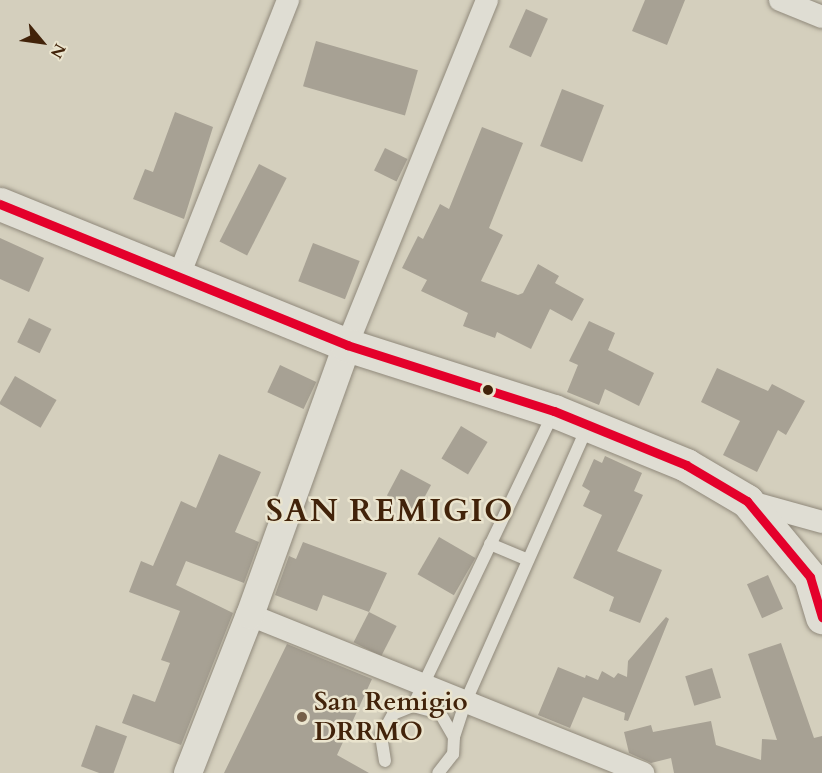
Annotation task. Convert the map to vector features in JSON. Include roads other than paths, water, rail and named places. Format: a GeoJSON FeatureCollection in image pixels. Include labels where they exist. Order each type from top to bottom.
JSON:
{"type":"FeatureCollection","features":[{"type":"Feature","properties":{"kind":"main road"},"geometry":{"type":"LineString","coordinates":[[0,204],[346,345],[554,411],[686,465],[747,501],[810,578],[822,617]]}},
{"type":"Feature","properties":{"kind":"street"},"geometry":{"type":"LineString","coordinates":[[178,278],[288,0]]}},
{"type":"Feature","properties":{"kind":"street"},"geometry":{"type":"LineString","coordinates":[[188,773],[250,615],[346,345],[487,0]]}},
{"type":"Feature","properties":{"kind":"street"},"geometry":{"type":"LineString","coordinates":[[780,0],[822,17]]}},
{"type":"Feature","properties":{"kind":"street"},"geometry":{"type":"LineString","coordinates":[[747,501],[822,522]]}},
{"type":"Feature","properties":{"kind":"street"},"geometry":{"type":"LineString","coordinates":[[250,615],[418,696],[465,703],[643,773]]}},
{"type":"Feature","properties":{"kind":"lane"},"geometry":{"type":"LineString","coordinates":[[385,761],[381,736],[393,714],[418,696],[554,411]]}},
{"type":"Feature","properties":{"kind":"lane"},"geometry":{"type":"LineString","coordinates":[[443,772],[453,754],[454,736],[465,703],[589,425]]}},
{"type":"Feature","properties":{"kind":"lane"},"geometry":{"type":"LineString","coordinates":[[490,544],[528,560]]}},
{"type":"Feature","properties":{"kind":"lane"},"geometry":{"type":"LineString","coordinates":[[418,696],[440,713],[454,736]]}},
{"type":"Feature","properties":{"kind":"place","name":"San Remigio DRRMO"},"geometry":{"type":"Point","coordinates":[302,717]}},
{"type":"Feature","properties":{"kind":"district","name":"SAN REMIGIO"},"geometry":{"type":"Point","coordinates":[390,511]}}]}
